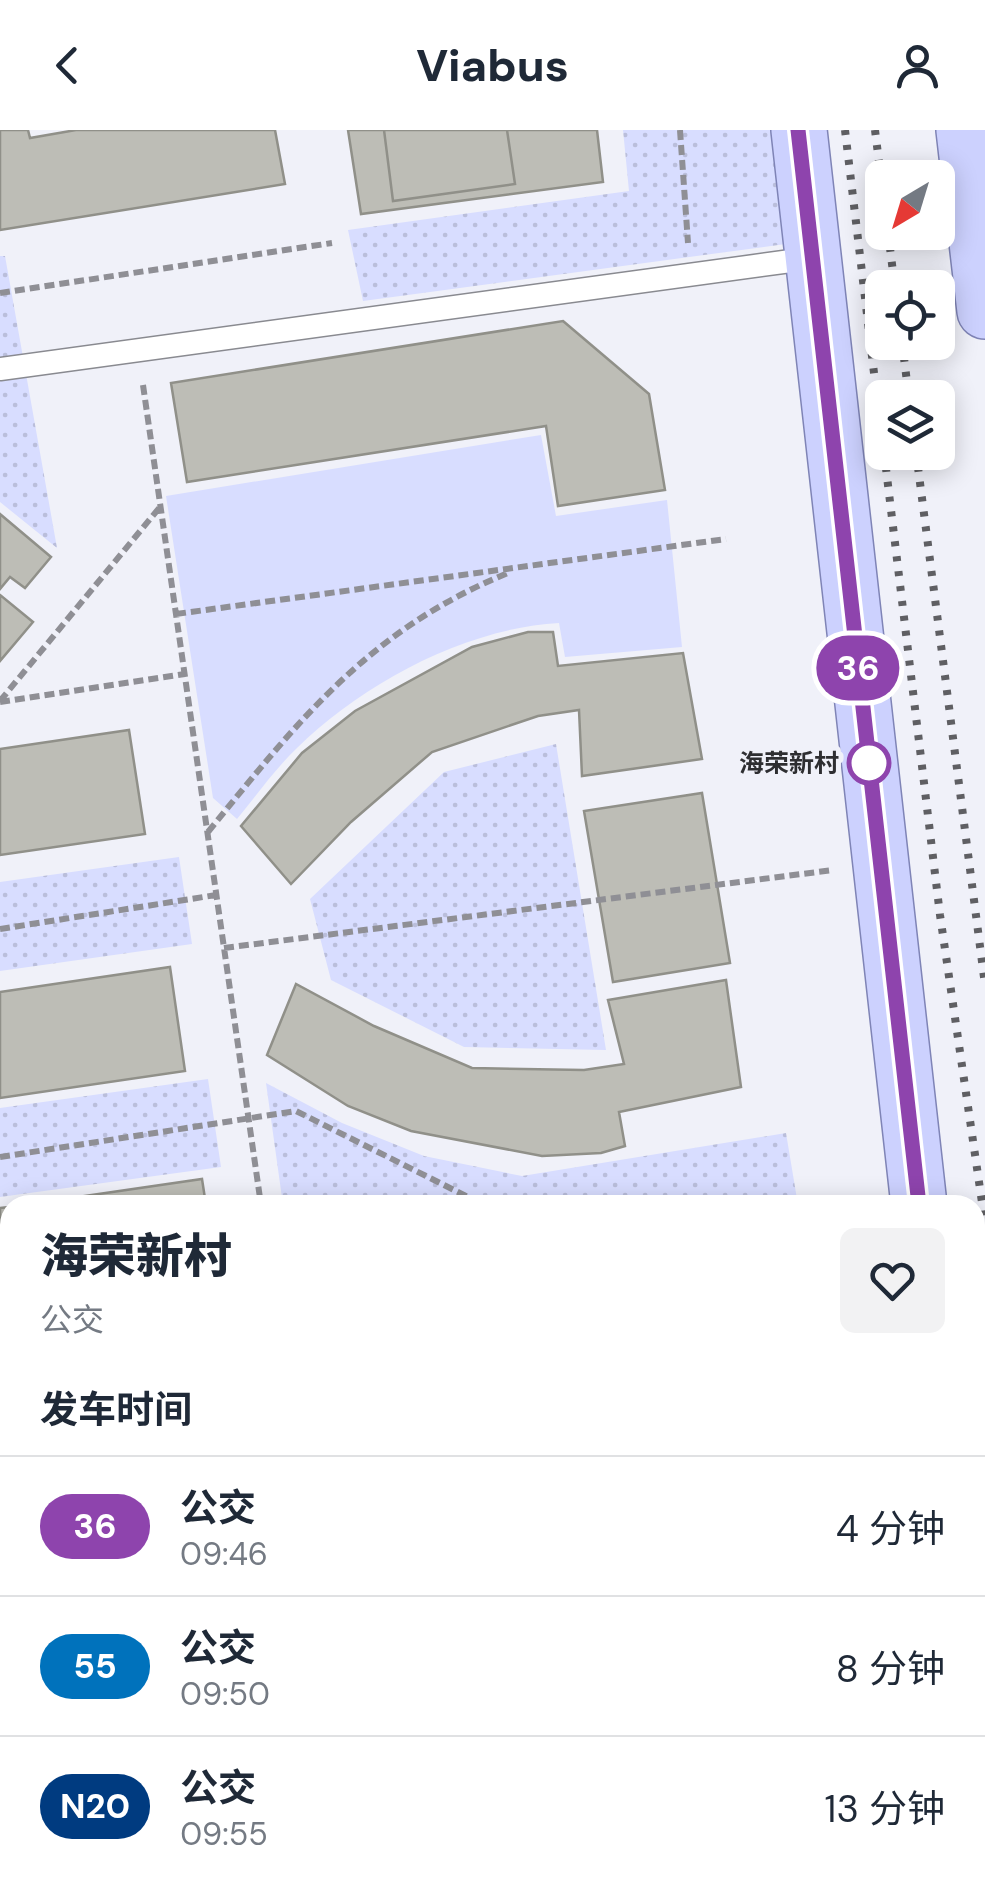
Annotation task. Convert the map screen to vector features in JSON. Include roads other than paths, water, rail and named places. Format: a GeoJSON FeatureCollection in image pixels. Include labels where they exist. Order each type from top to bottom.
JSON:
{"type":"FeatureCollection","features":[{"type":"Feature","properties":{"kind":"main road"},"geometry":{"type":"LineString","coordinates":[[798,130],[918,1195]]}},
{"type":"Feature","properties":{"kind":"main road"},"geometry":{"type":"LineString","coordinates":[[973,161],[985,310]]}},
{"type":"Feature","properties":{"kind":"lane"},"geometry":{"type":"LineString","coordinates":[[0,369],[813,258]]}},
{"type":"Feature","properties":{"kind":"railway"},"geometry":{"type":"LineString","coordinates":[[845,130],[875,380]]}},
{"type":"Feature","properties":{"kind":"railway"},"geometry":{"type":"LineString","coordinates":[[875,130],[879,160]]}},
{"type":"Feature","properties":{"kind":"railway"},"geometry":{"type":"LineString","coordinates":[[890,250],[893,270]]}},
{"type":"Feature","properties":{"kind":"railway"},"geometry":{"type":"LineString","coordinates":[[904,360],[907,380]]}},
{"type":"Feature","properties":{"kind":"railway"},"geometry":{"type":"LineString","coordinates":[[886,470],[940,915],[981,1195]]}},
{"type":"Feature","properties":{"kind":"railway"},"geometry":{"type":"LineString","coordinates":[[918,470],[985,985]]}},
{"type":"Feature","properties":{"kind":"place","name":"海荣新村"},"geometry":{"type":"Point","coordinates":[869,763]}}]}
